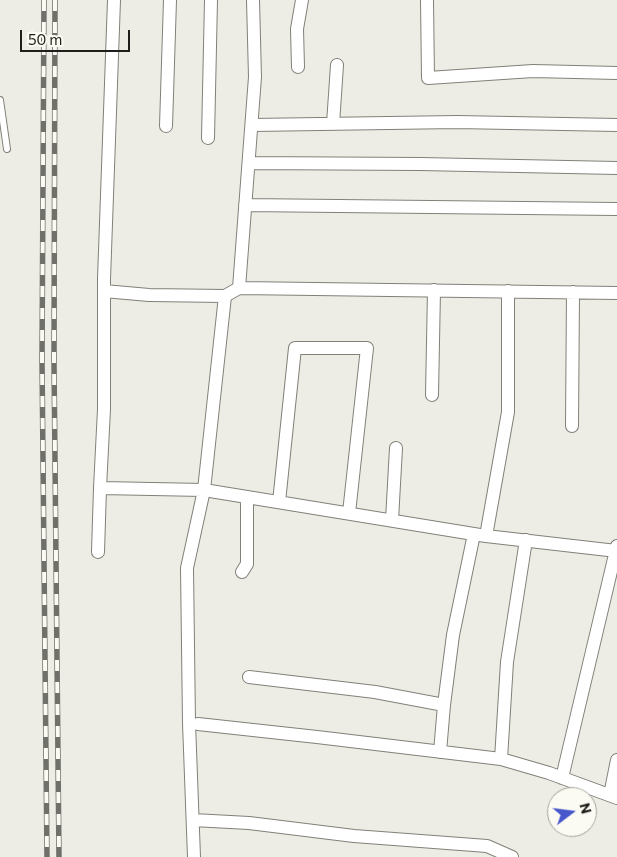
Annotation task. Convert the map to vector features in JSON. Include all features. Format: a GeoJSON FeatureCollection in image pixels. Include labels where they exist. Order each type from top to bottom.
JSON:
{"type":"FeatureCollection","features":[{"type":"Feature","properties":{"kind":"street"},"geometry":{"type":"LineString","coordinates":[[98,552],[104,409],[104,291],[114,0]]}},
{"type":"Feature","properties":{"kind":"street"},"geometry":{"type":"LineString","coordinates":[[166,126],[170,0]]}},
{"type":"Feature","properties":{"kind":"street"},"geometry":{"type":"LineString","coordinates":[[208,138],[211,0]]}},
{"type":"Feature","properties":{"kind":"street"},"geometry":{"type":"LineString","coordinates":[[239,288],[255,78],[253,0]]}},
{"type":"Feature","properties":{"kind":"street"},"geometry":{"type":"LineString","coordinates":[[298,67],[297,29],[302,0]]}},
{"type":"Feature","properties":{"kind":"street"},"geometry":{"type":"LineString","coordinates":[[426,0],[428,78],[533,71],[617,73]]}},
{"type":"Feature","properties":{"kind":"street"},"geometry":{"type":"LineString","coordinates":[[333,124],[338,65]]}},
{"type":"Feature","properties":{"kind":"street"},"geometry":{"type":"LineString","coordinates":[[252,124],[457,122],[617,125]]}},
{"type":"Feature","properties":{"kind":"street"},"geometry":{"type":"LineString","coordinates":[[249,163],[617,168]]}},
{"type":"Feature","properties":{"kind":"street"},"geometry":{"type":"LineString","coordinates":[[245,205],[617,209]]}},
{"type":"Feature","properties":{"kind":"street"},"geometry":{"type":"LineString","coordinates":[[104,291],[149,295],[224,296],[239,288],[617,293]]}},
{"type":"Feature","properties":{"kind":"street"},"geometry":{"type":"LineString","coordinates":[[432,395],[434,290]]}},
{"type":"Feature","properties":{"kind":"street"},"geometry":{"type":"LineString","coordinates":[[440,752],[453,635],[480,535],[508,412],[508,291]]}},
{"type":"Feature","properties":{"kind":"street"},"geometry":{"type":"LineString","coordinates":[[572,426],[573,292]]}},
{"type":"Feature","properties":{"kind":"street"},"geometry":{"type":"LineString","coordinates":[[194,857],[189,723],[188,568],[204,490],[224,296]]}},
{"type":"Feature","properties":{"kind":"street"},"geometry":{"type":"LineString","coordinates":[[279,502],[295,348],[367,348],[349,513]]}},
{"type":"Feature","properties":{"kind":"street"},"geometry":{"type":"LineString","coordinates":[[392,520],[396,448]]}},
{"type":"Feature","properties":{"kind":"street"},"geometry":{"type":"LineString","coordinates":[[100,488],[204,490],[480,535],[616,549],[562,778]]}},
{"type":"Feature","properties":{"kind":"street"},"geometry":{"type":"LineString","coordinates":[[242,572],[247,564],[247,497]]}},
{"type":"Feature","properties":{"kind":"street"},"geometry":{"type":"LineString","coordinates":[[501,759],[507,662],[526,540]]}},
{"type":"Feature","properties":{"kind":"street"},"geometry":{"type":"LineString","coordinates":[[249,677],[375,692],[444,705]]}},
{"type":"Feature","properties":{"kind":"street"},"geometry":{"type":"LineString","coordinates":[[198,724],[501,759],[549,773],[614,796],[617,760]]}},
{"type":"Feature","properties":{"kind":"street"},"geometry":{"type":"LineString","coordinates":[[193,820],[249,823],[354,836],[487,846],[512,857]]}},
{"type":"Feature","properties":{"kind":"lane"},"geometry":{"type":"LineString","coordinates":[[0,100],[8,150]]}},
{"type":"Feature","properties":{"kind":"railway"},"geometry":{"type":"LineString","coordinates":[[44,0],[42,361],[47,857]]}},
{"type":"Feature","properties":{"kind":"railway"},"geometry":{"type":"LineString","coordinates":[[55,0],[54,361],[59,857]]}}]}
